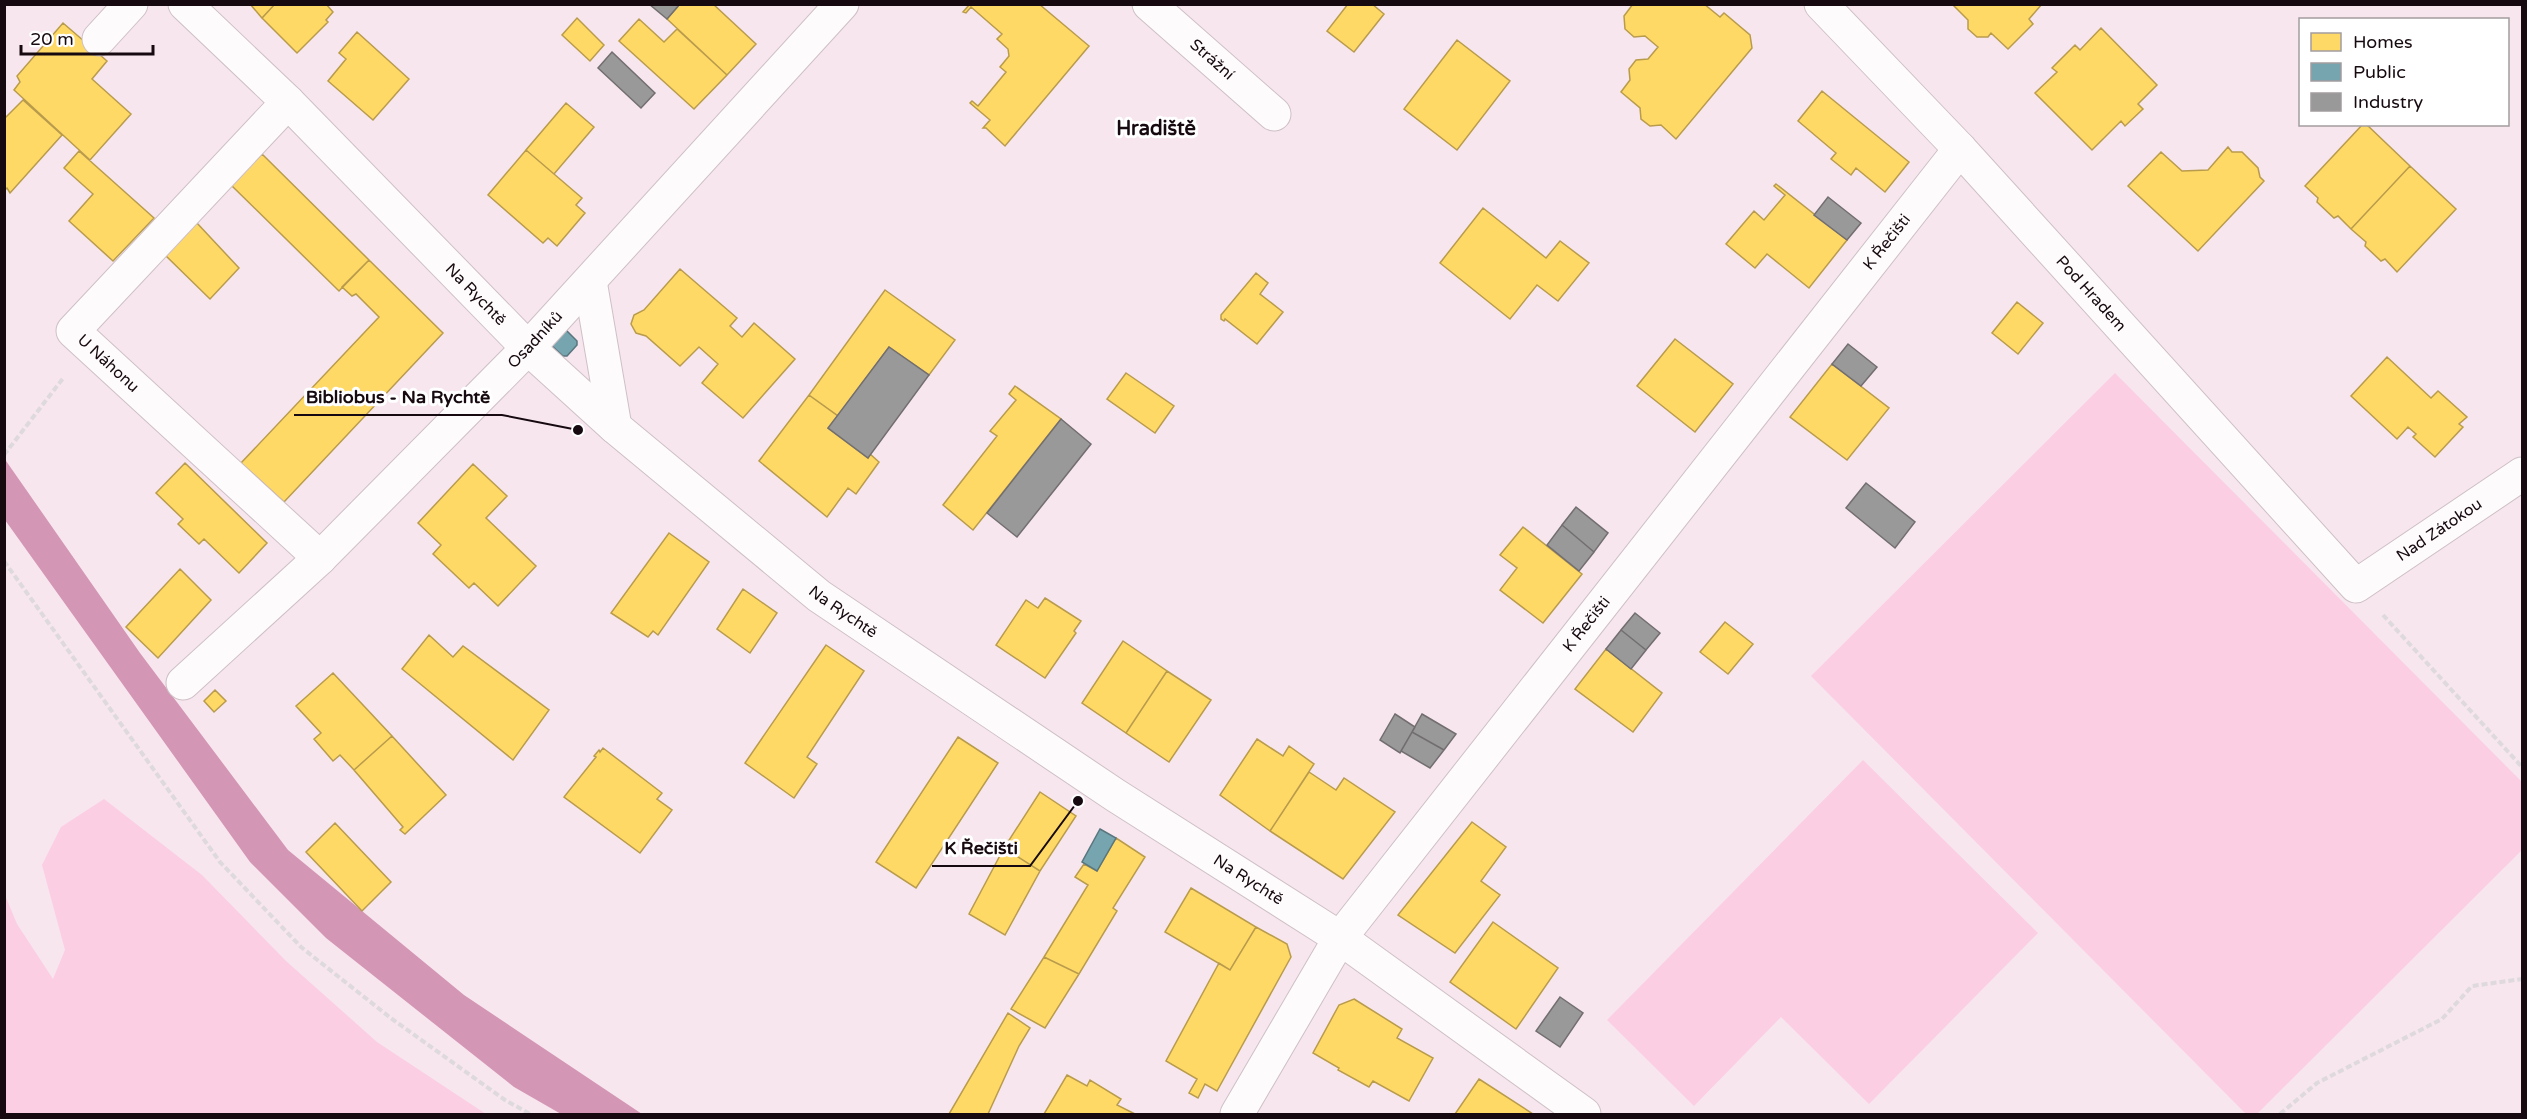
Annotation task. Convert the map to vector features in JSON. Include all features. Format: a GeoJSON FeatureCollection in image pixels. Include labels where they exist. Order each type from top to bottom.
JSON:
{"type":"FeatureCollection","features":[{"type":"Feature","properties":{"kind":"street"},"geometry":{"type":"LineString","coordinates":[[99,39],[131,4]]}},
{"type":"Feature","properties":{"kind":"street","name":"Na Rychtě"},"geometry":{"type":"LineString","coordinates":[[185,4],[288,102],[528,348],[615,427],[819,596],[1115,795],[1340,938],[1584,1114]]}},
{"type":"Feature","properties":{"kind":"street","name":"Osadníků"},"geometry":{"type":"LineString","coordinates":[[183,683],[320,558],[528,348],[843,4]]}},
{"type":"Feature","properties":{"kind":"street","name":"Strážní"},"geometry":{"type":"LineString","coordinates":[[1149,4],[1274,114]]}},
{"type":"Feature","properties":{"kind":"street","name":"Pod Hradem"},"geometry":{"type":"LineString","coordinates":[[1821,4],[1960,149],[2356,586]]}},
{"type":"Feature","properties":{"kind":"street","name":"U Náhonu"},"geometry":{"type":"LineString","coordinates":[[288,102],[73,331],[320,558]]}},
{"type":"Feature","properties":{"kind":"street","name":"K Řečišti"},"geometry":{"type":"LineString","coordinates":[[1237,1114],[1340,938],[1960,149]]}},
{"type":"Feature","properties":{"kind":"street"},"geometry":{"type":"LineString","coordinates":[[590,281],[615,427]]}},
{"type":"Feature","properties":{"kind":"street","name":"Nad Zátokou"},"geometry":{"type":"LineString","coordinates":[[2356,586],[2523,474]]}},
{"type":"Feature","properties":{"kind":"path"},"geometry":{"type":"LineString","coordinates":[[4,455],[88,345]]}},
{"type":"Feature","properties":{"kind":"path"},"geometry":{"type":"LineString","coordinates":[[4,561],[220,862],[252,896],[301,947],[392,1019],[505,1100],[530,1114]]}},
{"type":"Feature","properties":{"kind":"path"},"geometry":{"type":"LineString","coordinates":[[2356,586],[2523,766]]}},
{"type":"Feature","properties":{"kind":"path"},"geometry":{"type":"LineString","coordinates":[[2280,1114],[2318,1083],[2442,1019],[2472,986],[2523,979]]}},
{"type":"Feature","properties":{"kind":"shaded area"},"geometry":{"type":"Polygon","coordinates":[[[2115,373],[2522,782],[2522,850],[2257,1114],[2246,1114],[1811,676],[2115,373]]]}},
{"type":"Feature","properties":{"kind":"shaded area"},"geometry":{"type":"Polygon","coordinates":[[[4,458],[140,653],[288,850],[464,995],[642,1114],[561,1114],[514,1087],[326,938],[250,862],[5,520],[4,458]]]}},
{"type":"Feature","properties":{"kind":"shaded area"},"geometry":{"type":"Polygon","coordinates":[[[1863,760],[2038,933],[1869,1104],[1781,1017],[1694,1106],[1607,1020],[1863,760]]]}},
{"type":"Feature","properties":{"kind":"shaded area"},"geometry":{"type":"Polygon","coordinates":[[[104,799],[202,875],[286,961],[377,1042],[486,1114],[5,1114],[5,895],[17,924],[53,979],[65,950],[42,865],[61,827],[104,799]]]}},
{"type":"Feature","properties":{"kind":"building: Homes"},"geometry":{"type":"Polygon","coordinates":[[[250,4],[275,4],[262,18],[250,4]]]}},
{"type":"Feature","properties":{"kind":"building: Homes"},"geometry":{"type":"Polygon","coordinates":[[[275,4],[326,4],[333,12],[326,20],[328,22],[297,53],[262,18],[275,4]]]}},
{"type":"Feature","properties":{"kind":"building: Homes"},"geometry":{"type":"Polygon","coordinates":[[[680,4],[713,4],[756,44],[727,75],[667,19],[680,4]]]}},
{"type":"Feature","properties":{"kind":"building: Homes"},"geometry":{"type":"Polygon","coordinates":[[[970,4],[1039,4],[1089,46],[1005,146],[986,128],[983,128],[990,120],[970,103],[972,101],[978,106],[1006,72],[1000,67],[1009,56],[1008,49],[997,39],[1002,34],[971,7],[966,13],[963,12],[970,4]]]}},
{"type":"Feature","properties":{"kind":"building: Homes"},"geometry":{"type":"Polygon","coordinates":[[[1348,4],[1372,4],[1384,14],[1354,52],[1327,31],[1348,4]]]}},
{"type":"Feature","properties":{"kind":"building: Homes"},"geometry":{"type":"Polygon","coordinates":[[[1633,4],[1704,4],[1720,17],[1724,13],[1750,35],[1752,48],[1676,139],[1661,125],[1650,126],[1641,119],[1640,108],[1621,92],[1630,80],[1629,69],[1636,60],[1648,59],[1658,47],[1645,36],[1634,37],[1625,29],[1624,16],[1633,4]]]}},
{"type":"Feature","properties":{"kind":"building: Homes"},"geometry":{"type":"Polygon","coordinates":[[[1952,4],[2042,4],[2029,19],[2033,24],[2008,49],[1991,33],[1988,37],[1977,37],[1968,29],[1968,20],[1952,4]]]}},
{"type":"Feature","properties":{"kind":"building: Homes"},"geometry":{"type":"Polygon","coordinates":[[[577,18],[604,45],[590,61],[562,35],[577,18]]]}},
{"type":"Feature","properties":{"kind":"building: Homes"},"geometry":{"type":"Polygon","coordinates":[[[639,19],[664,42],[677,29],[727,75],[694,109],[619,41],[639,19]]]}},
{"type":"Feature","properties":{"kind":"building: Homes"},"geometry":{"type":"Polygon","coordinates":[[[63,23],[107,61],[92,79],[131,114],[90,160],[14,90],[20,82],[17,76],[63,23]]]}},
{"type":"Feature","properties":{"kind":"building: Homes"},"geometry":{"type":"Polygon","coordinates":[[[2101,28],[2157,85],[2138,104],[2143,109],[2125,126],[2121,121],[2092,150],[2035,93],[2057,72],[2052,68],[2075,45],[2080,50],[2101,28]]]}},
{"type":"Feature","properties":{"kind":"building: Homes"},"geometry":{"type":"Polygon","coordinates":[[[357,32],[409,79],[373,120],[328,81],[346,59],[339,53],[357,32]]]}},
{"type":"Feature","properties":{"kind":"building: Homes"},"geometry":{"type":"Polygon","coordinates":[[[1457,40],[1510,81],[1457,150],[1404,109],[1457,40]]]}},
{"type":"Feature","properties":{"kind":"building: Homes"},"geometry":{"type":"Polygon","coordinates":[[[1822,91],[1909,162],[1885,192],[1856,168],[1851,175],[1831,159],[1836,153],[1798,121],[1822,91]]]}},
{"type":"Feature","properties":{"kind":"building: Homes"},"geometry":{"type":"Polygon","coordinates":[[[23,100],[62,135],[10,193],[7,188],[4,190],[4,119],[23,100]]]}},
{"type":"Feature","properties":{"kind":"building: Homes"},"geometry":{"type":"Polygon","coordinates":[[[566,103],[594,127],[554,174],[526,150],[566,103]]]}},
{"type":"Feature","properties":{"kind":"building: Homes"},"geometry":{"type":"Polygon","coordinates":[[[2361,126],[2368,126],[2410,166],[2351,229],[2338,216],[2334,218],[2317,202],[2318,198],[2305,186],[2361,126]]]}},
{"type":"Feature","properties":{"kind":"building: Homes"},"geometry":{"type":"Polygon","coordinates":[[[2228,147],[2232,152],[2242,152],[2258,168],[2260,177],[2264,181],[2198,251],[2128,186],[2161,152],[2182,171],[2208,170],[2228,147]]]}},
{"type":"Feature","properties":{"kind":"building: Homes"},"geometry":{"type":"Polygon","coordinates":[[[526,150],[582,198],[576,205],[585,213],[557,246],[548,238],[543,243],[488,195],[526,150]]]}},
{"type":"Feature","properties":{"kind":"building: Homes"},"geometry":{"type":"Polygon","coordinates":[[[79,151],[154,218],[113,261],[69,221],[93,194],[64,168],[79,151]]]}},
{"type":"Feature","properties":{"kind":"building: Homes"},"geometry":{"type":"Polygon","coordinates":[[[262,154],[369,260],[339,291],[231,185],[262,154]]]}},
{"type":"Feature","properties":{"kind":"building: Homes"},"geometry":{"type":"Polygon","coordinates":[[[2410,166],[2456,209],[2397,272],[2385,259],[2381,261],[2365,246],[2366,242],[2351,229],[2410,166]]]}},
{"type":"Feature","properties":{"kind":"building: Homes"},"geometry":{"type":"Polygon","coordinates":[[[1776,184],[1847,240],[1809,288],[1767,254],[1755,268],[1726,244],[1754,211],[1764,220],[1785,195],[1774,186],[1776,184]]]}},
{"type":"Feature","properties":{"kind":"building: Homes"},"geometry":{"type":"Polygon","coordinates":[[[1483,208],[1546,258],[1560,241],[1589,263],[1558,301],[1537,285],[1510,319],[1440,263],[1483,208]]]}},
{"type":"Feature","properties":{"kind":"building: Homes"},"geometry":{"type":"Polygon","coordinates":[[[196,222],[239,268],[210,299],[164,254],[196,222]]]}},
{"type":"Feature","properties":{"kind":"building: Homes"},"geometry":{"type":"Polygon","coordinates":[[[369,260],[443,333],[284,502],[241,463],[379,317],[356,294],[352,296],[342,287],[369,260]]]}},
{"type":"Feature","properties":{"kind":"building: Homes"},"geometry":{"type":"Polygon","coordinates":[[[680,269],[737,318],[730,326],[742,337],[754,323],[795,359],[743,418],[702,383],[718,364],[699,347],[680,366],[646,336],[636,333],[631,324],[634,315],[644,310],[680,269]]]}},
{"type":"Feature","properties":{"kind":"building: Homes"},"geometry":{"type":"Polygon","coordinates":[[[1256,273],[1268,283],[1260,294],[1283,312],[1257,344],[1225,319],[1224,321],[1221,319],[1221,315],[1256,273]]]}},
{"type":"Feature","properties":{"kind":"building: Homes"},"geometry":{"type":"Polygon","coordinates":[[[885,290],[955,340],[929,375],[889,347],[838,416],[809,395],[885,290]]]}},
{"type":"Feature","properties":{"kind":"building: Homes"},"geometry":{"type":"Polygon","coordinates":[[[2017,302],[2043,323],[2018,354],[1992,333],[2017,302]]]}},
{"type":"Feature","properties":{"kind":"building: Homes"},"geometry":{"type":"Polygon","coordinates":[[[1675,339],[1733,384],[1695,432],[1637,386],[1675,339]]]}},
{"type":"Feature","properties":{"kind":"building: Homes"},"geometry":{"type":"Polygon","coordinates":[[[2387,357],[2431,398],[2438,391],[2467,417],[2459,424],[2463,427],[2435,457],[2413,437],[2416,434],[2408,427],[2397,439],[2351,396],[2387,357]]]}},
{"type":"Feature","properties":{"kind":"building: Homes"},"geometry":{"type":"Polygon","coordinates":[[[1832,364],[1889,408],[1847,460],[1790,417],[1832,364]]]}},
{"type":"Feature","properties":{"kind":"building: Homes"},"geometry":{"type":"Polygon","coordinates":[[[1126,373],[1174,406],[1155,433],[1107,399],[1126,373]]]}},
{"type":"Feature","properties":{"kind":"building: Homes"},"geometry":{"type":"Polygon","coordinates":[[[1015,386],[1061,419],[973,530],[943,505],[997,436],[990,431],[1016,400],[1009,394],[1015,386]]]}},
{"type":"Feature","properties":{"kind":"building: Homes"},"geometry":{"type":"Polygon","coordinates":[[[809,395],[838,416],[828,428],[868,458],[870,454],[879,462],[856,494],[848,488],[827,517],[759,461],[809,395]]]}},
{"type":"Feature","properties":{"kind":"building: Homes"},"geometry":{"type":"Polygon","coordinates":[[[185,463],[267,543],[239,573],[204,539],[199,544],[178,524],[183,519],[156,493],[185,463]]]}},
{"type":"Feature","properties":{"kind":"building: Homes"},"geometry":{"type":"Polygon","coordinates":[[[473,464],[507,496],[486,518],[536,566],[498,606],[474,583],[469,588],[433,554],[441,545],[418,523],[473,464]]]}},
{"type":"Feature","properties":{"kind":"building: Homes"},"geometry":{"type":"Polygon","coordinates":[[[1523,527],[1582,574],[1543,623],[1500,590],[1517,568],[1500,555],[1523,527]]]}},
{"type":"Feature","properties":{"kind":"building: Homes"},"geometry":{"type":"Polygon","coordinates":[[[669,533],[709,562],[658,635],[653,631],[648,637],[611,613],[669,533]]]}},
{"type":"Feature","properties":{"kind":"building: Homes"},"geometry":{"type":"Polygon","coordinates":[[[180,569],[211,600],[158,658],[126,627],[180,569]]]}},
{"type":"Feature","properties":{"kind":"building: Homes"},"geometry":{"type":"Polygon","coordinates":[[[743,589],[777,613],[750,653],[717,629],[743,589]]]}},
{"type":"Feature","properties":{"kind":"building: Homes"},"geometry":{"type":"Polygon","coordinates":[[[1045,598],[1081,621],[1074,631],[1076,633],[1045,678],[996,645],[1026,600],[1038,608],[1045,598]]]}},
{"type":"Feature","properties":{"kind":"building: Homes"},"geometry":{"type":"Polygon","coordinates":[[[1725,622],[1753,644],[1728,674],[1700,652],[1725,622]]]}},
{"type":"Feature","properties":{"kind":"building: Homes"},"geometry":{"type":"Polygon","coordinates":[[[429,635],[453,657],[463,646],[549,710],[513,760],[402,669],[429,635]]]}},
{"type":"Feature","properties":{"kind":"building: Homes"},"geometry":{"type":"Polygon","coordinates":[[[1123,641],[1167,671],[1126,733],[1082,703],[1123,641]]]}},
{"type":"Feature","properties":{"kind":"building: Homes"},"geometry":{"type":"Polygon","coordinates":[[[826,645],[864,671],[807,757],[817,764],[794,798],[745,763],[826,645]]]}},
{"type":"Feature","properties":{"kind":"building: Homes"},"geometry":{"type":"Polygon","coordinates":[[[1606,649],[1662,693],[1633,732],[1575,689],[1606,649]]]}},
{"type":"Feature","properties":{"kind":"building: Homes"},"geometry":{"type":"Polygon","coordinates":[[[1167,671],[1211,700],[1169,762],[1126,733],[1167,671]]]}},
{"type":"Feature","properties":{"kind":"building: Homes"},"geometry":{"type":"Polygon","coordinates":[[[333,673],[392,736],[354,770],[340,755],[333,761],[314,739],[321,733],[296,706],[333,673]]]}},
{"type":"Feature","properties":{"kind":"building: Homes"},"geometry":{"type":"Polygon","coordinates":[[[215,690],[226,701],[214,712],[204,701],[215,690]]]}},
{"type":"Feature","properties":{"kind":"building: Homes"},"geometry":{"type":"Polygon","coordinates":[[[392,736],[446,795],[405,834],[400,830],[403,827],[354,770],[392,736]]]}},
{"type":"Feature","properties":{"kind":"building: Homes"},"geometry":{"type":"Polygon","coordinates":[[[958,737],[998,763],[916,888],[876,862],[958,737]]]}},
{"type":"Feature","properties":{"kind":"building: Homes"},"geometry":{"type":"Polygon","coordinates":[[[1257,739],[1283,756],[1289,746],[1314,764],[1270,831],[1220,795],[1257,739]]]}},
{"type":"Feature","properties":{"kind":"building: Homes"},"geometry":{"type":"Polygon","coordinates":[[[603,748],[662,793],[657,799],[672,810],[640,853],[564,797],[596,757],[594,756],[603,748]]]}},
{"type":"Feature","properties":{"kind":"building: Homes"},"geometry":{"type":"Polygon","coordinates":[[[1309,772],[1336,790],[1344,778],[1395,812],[1343,879],[1270,831],[1309,772]]]}},
{"type":"Feature","properties":{"kind":"building: Homes"},"geometry":{"type":"Polygon","coordinates":[[[1040,792],[1076,816],[1040,871],[1004,848],[1040,792]]]}},
{"type":"Feature","properties":{"kind":"building: Homes"},"geometry":{"type":"Polygon","coordinates":[[[1472,822],[1506,847],[1481,881],[1500,895],[1455,953],[1398,915],[1472,822]]]}},
{"type":"Feature","properties":{"kind":"building: Homes"},"geometry":{"type":"Polygon","coordinates":[[[335,823],[391,882],[362,911],[306,852],[335,823]]]}},
{"type":"Feature","properties":{"kind":"building: Homes"},"geometry":{"type":"Polygon","coordinates":[[[1116,838],[1145,857],[1113,908],[1117,911],[1079,974],[1044,957],[1088,885],[1075,877],[1084,864],[1097,871],[1116,838]]]}},
{"type":"Feature","properties":{"kind":"building: Homes"},"geometry":{"type":"Polygon","coordinates":[[[1004,848],[1040,871],[1005,935],[969,914],[1004,848]]]}},
{"type":"Feature","properties":{"kind":"building: Homes"},"geometry":{"type":"Polygon","coordinates":[[[1191,888],[1256,927],[1230,970],[1165,932],[1191,888]]]}},
{"type":"Feature","properties":{"kind":"building: Homes"},"geometry":{"type":"Polygon","coordinates":[[[1493,922],[1558,968],[1516,1029],[1450,982],[1493,922]]]}},
{"type":"Feature","properties":{"kind":"building: Homes"},"geometry":{"type":"Polygon","coordinates":[[[1256,927],[1287,944],[1291,957],[1217,1091],[1205,1084],[1198,1098],[1189,1093],[1197,1079],[1166,1061],[1219,963],[1230,970],[1256,927]]]}},
{"type":"Feature","properties":{"kind":"building: Homes"},"geometry":{"type":"Polygon","coordinates":[[[1044,957],[1079,974],[1045,1028],[1011,1009],[1044,957]]]}},
{"type":"Feature","properties":{"kind":"building: Homes"},"geometry":{"type":"Polygon","coordinates":[[[1354,999],[1402,1029],[1397,1038],[1433,1058],[1409,1101],[1373,1081],[1369,1087],[1313,1053],[1339,1005],[1354,999]]]}},
{"type":"Feature","properties":{"kind":"building: Homes"},"geometry":{"type":"Polygon","coordinates":[[[1008,1013],[1030,1028],[1019,1046],[988,1114],[949,1114],[1008,1013]]]}},
{"type":"Feature","properties":{"kind":"building: Homes"},"geometry":{"type":"Polygon","coordinates":[[[1067,1075],[1087,1086],[1090,1080],[1121,1099],[1117,1105],[1135,1114],[1044,1114],[1067,1075]]]}},
{"type":"Feature","properties":{"kind":"building: Homes"},"geometry":{"type":"Polygon","coordinates":[[[1479,1079],[1533,1114],[1455,1114],[1479,1079]]]}},
{"type":"Feature","properties":{"kind":"building: Public"},"geometry":{"type":"Polygon","coordinates":[[[566,330],[577,341],[577,345],[567,356],[563,356],[552,346],[566,330]]]}},
{"type":"Feature","properties":{"kind":"building: Public"},"geometry":{"type":"Polygon","coordinates":[[[1100,829],[1116,838],[1097,871],[1082,862],[1100,829]]]}},
{"type":"Feature","properties":{"kind":"building: Industry"},"geometry":{"type":"Polygon","coordinates":[[[649,4],[680,4],[667,19],[649,4]]]}},
{"type":"Feature","properties":{"kind":"building: Industry"},"geometry":{"type":"Polygon","coordinates":[[[612,52],[655,93],[641,108],[598,68],[612,52]]]}},
{"type":"Feature","properties":{"kind":"building: Industry"},"geometry":{"type":"Polygon","coordinates":[[[1828,197],[1861,223],[1847,240],[1814,215],[1828,197]]]}},
{"type":"Feature","properties":{"kind":"building: Industry"},"geometry":{"type":"Polygon","coordinates":[[[1848,344],[1877,367],[1861,386],[1832,364],[1848,344]]]}},
{"type":"Feature","properties":{"kind":"building: Industry"},"geometry":{"type":"Polygon","coordinates":[[[889,347],[929,375],[868,458],[828,428],[889,347]]]}},
{"type":"Feature","properties":{"kind":"building: Industry"},"geometry":{"type":"Polygon","coordinates":[[[1061,419],[1091,444],[1017,537],[987,513],[1061,419]]]}},
{"type":"Feature","properties":{"kind":"building: Industry"},"geometry":{"type":"Polygon","coordinates":[[[1866,483],[1915,522],[1895,548],[1846,508],[1866,483]]]}},
{"type":"Feature","properties":{"kind":"building: Industry"},"geometry":{"type":"Polygon","coordinates":[[[1576,507],[1608,533],[1594,552],[1562,525],[1576,507]]]}},
{"type":"Feature","properties":{"kind":"building: Industry"},"geometry":{"type":"Polygon","coordinates":[[[1562,525],[1594,552],[1579,571],[1547,545],[1562,525]]]}},
{"type":"Feature","properties":{"kind":"building: Industry"},"geometry":{"type":"Polygon","coordinates":[[[1635,613],[1660,633],[1646,650],[1621,630],[1635,613]]]}},
{"type":"Feature","properties":{"kind":"building: Industry"},"geometry":{"type":"Polygon","coordinates":[[[1621,630],[1646,650],[1631,669],[1606,649],[1621,630]]]}},
{"type":"Feature","properties":{"kind":"building: Industry"},"geometry":{"type":"Polygon","coordinates":[[[1395,714],[1415,727],[1400,753],[1380,740],[1395,714]]]}},
{"type":"Feature","properties":{"kind":"building: Industry"},"geometry":{"type":"Polygon","coordinates":[[[1422,714],[1456,734],[1444,750],[1412,732],[1422,714]]]}},
{"type":"Feature","properties":{"kind":"building: Industry"},"geometry":{"type":"Polygon","coordinates":[[[1412,732],[1444,750],[1430,768],[1401,751],[1412,732]]]}},
{"type":"Feature","properties":{"kind":"building: Industry"},"geometry":{"type":"Polygon","coordinates":[[[1560,997],[1583,1013],[1560,1047],[1536,1031],[1560,997]]]}},
{"type":"Feature","properties":{"kind":"place","name":"Bibliobus - Na Rychtě"},"geometry":{"type":"Point","coordinates":[578,430]}},
{"type":"Feature","properties":{"kind":"place","name":"K Řečišti"},"geometry":{"type":"Point","coordinates":[1078,801]}},
{"type":"Feature","properties":{"kind":"district","name":"Hradiště"},"geometry":{"type":"Point","coordinates":[1156,129]}}]}
